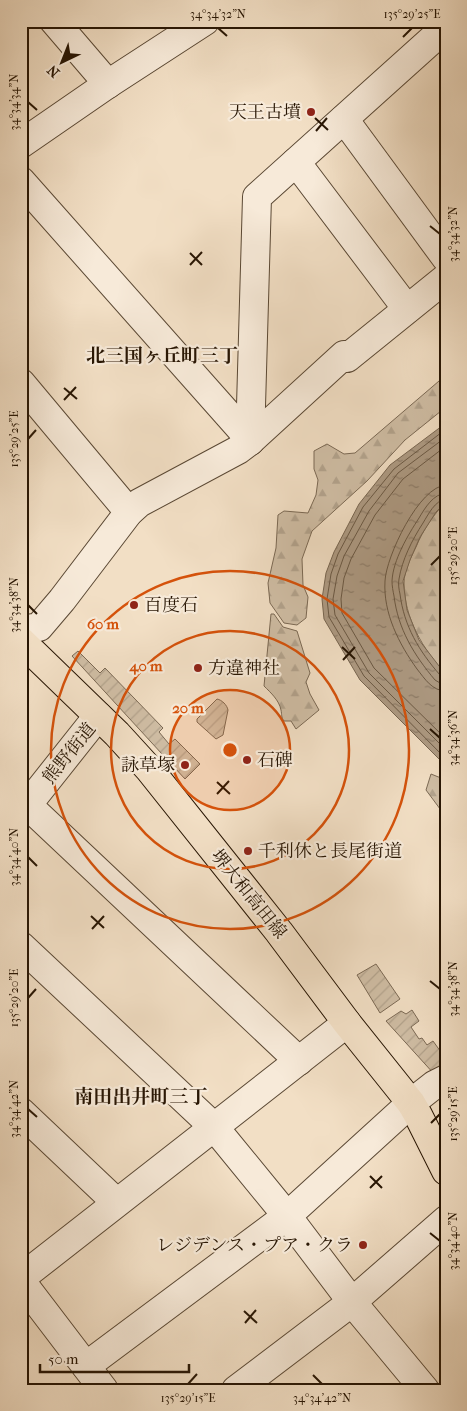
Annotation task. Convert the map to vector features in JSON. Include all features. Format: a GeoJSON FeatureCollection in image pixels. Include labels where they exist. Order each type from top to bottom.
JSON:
{"type":"FeatureCollection","features":[{"type":"Feature","properties":{"kind":"main road","name":"堺大和高田線"},"geometry":{"type":"LineString","coordinates":[[21,641],[150,769],[279,932],[414,1109],[441,1148],[446,1171]]}},
{"type":"Feature","properties":{"kind":"street"},"geometry":{"type":"LineString","coordinates":[[54,21],[108,84]]}},
{"type":"Feature","properties":{"kind":"street"},"geometry":{"type":"LineString","coordinates":[[21,144],[108,84],[205,21]]}},
{"type":"Feature","properties":{"kind":"street"},"geometry":{"type":"LineString","coordinates":[[250,441],[257,197],[446,27]]}},
{"type":"Feature","properties":{"kind":"street"},"geometry":{"type":"LineString","coordinates":[[344,119],[446,258]]}},
{"type":"Feature","properties":{"kind":"street"},"geometry":{"type":"LineString","coordinates":[[296,162],[407,309]]}},
{"type":"Feature","properties":{"kind":"street"},"geometry":{"type":"LineString","coordinates":[[21,181],[250,441]]}},
{"type":"Feature","properties":{"kind":"street"},"geometry":{"type":"LineString","coordinates":[[21,630],[39,627],[129,512],[139,503],[238,450],[344,355],[347,358],[446,278]]}},
{"type":"Feature","properties":{"kind":"street"},"geometry":{"type":"LineString","coordinates":[[21,383],[129,512]]}},
{"type":"Feature","properties":{"kind":"street","name":"熊野街道"},"geometry":{"type":"LineString","coordinates":[[24,806],[98,716]]}},
{"type":"Feature","properties":{"kind":"street"},"geometry":{"type":"LineString","coordinates":[[24,806],[299,1061]]}},
{"type":"Feature","properties":{"kind":"street"},"geometry":{"type":"LineString","coordinates":[[21,946],[215,1128],[287,1216],[352,1302],[425,1390]]}},
{"type":"Feature","properties":{"kind":"street"},"geometry":{"type":"LineString","coordinates":[[104,1390],[21,1279],[116,1202],[215,1128],[347,1022]]}},
{"type":"Feature","properties":{"kind":"street"},"geometry":{"type":"LineString","coordinates":[[86,1366],[287,1216],[414,1109],[434,1085],[446,1079]]}},
{"type":"Feature","properties":{"kind":"street"},"geometry":{"type":"LineString","coordinates":[[21,1112],[116,1202]]}},
{"type":"Feature","properties":{"kind":"street"},"geometry":{"type":"LineString","coordinates":[[236,1390],[352,1302],[446,1220]]}},
{"type":"Feature","properties":{"kind":"green space"},"geometry":{"type":"Polygon","coordinates":[[[446,375],[446,407],[405,440],[367,481],[312,531],[302,559],[303,585],[308,597],[306,618],[297,625],[284,623],[270,603],[268,583],[276,548],[278,515],[284,511],[308,513],[316,495],[318,480],[314,469],[314,451],[327,444],[344,454],[355,453],[446,375]]]}},
{"type":"Feature","properties":{"kind":"green space"},"geometry":{"type":"Polygon","coordinates":[[[446,502],[446,675],[430,655],[416,632],[407,608],[404,583],[408,564],[422,535],[433,517],[446,502]]]}},
{"type":"Feature","properties":{"kind":"green space"},"geometry":{"type":"Polygon","coordinates":[[[271,614],[274,614],[283,627],[297,631],[310,673],[306,682],[319,710],[296,729],[291,721],[284,721],[278,703],[264,686],[271,614]]]}},
{"type":"Feature","properties":{"kind":"green space"},"geometry":{"type":"Polygon","coordinates":[[[78,651],[100,673],[105,668],[163,728],[159,732],[169,744],[175,739],[200,764],[185,779],[72,656],[78,651]]]}},
{"type":"Feature","properties":{"kind":"green space"},"geometry":{"type":"Polygon","coordinates":[[[217,699],[227,706],[228,710],[223,735],[216,739],[197,722],[197,719],[217,699]]]}},
{"type":"Feature","properties":{"kind":"green space"},"geometry":{"type":"Polygon","coordinates":[[[431,774],[446,780],[446,817],[426,790],[431,774]]]}},
{"type":"Feature","properties":{"kind":"green space"},"geometry":{"type":"Polygon","coordinates":[[[376,964],[400,999],[380,1013],[357,975],[376,964]]]}},
{"type":"Feature","properties":{"kind":"green space"},"geometry":{"type":"Polygon","coordinates":[[[412,1010],[419,1021],[411,1027],[419,1039],[422,1038],[427,1045],[433,1041],[446,1059],[446,1069],[435,1075],[386,1021],[401,1011],[406,1014],[412,1010]]]}},
{"type":"Feature","properties":{"kind":"water"},"geometry":{"type":"Polygon","coordinates":[[[446,423],[446,502],[436,512],[420,537],[403,581],[407,610],[419,640],[446,675],[446,766],[360,680],[324,619],[322,599],[326,573],[334,552],[359,504],[390,465],[446,423]]]}},
{"type":"Feature","properties":{"kind":"place","name":"天王古墳"},"geometry":{"type":"Point","coordinates":[311,112]}},
{"type":"Feature","properties":{"kind":"place","name":"百度石"},"geometry":{"type":"Point","coordinates":[134,605]}},
{"type":"Feature","properties":{"kind":"place","name":"方違神社"},"geometry":{"type":"Point","coordinates":[198,668]}},
{"type":"Feature","properties":{"kind":"place","name":"石碑"},"geometry":{"type":"Point","coordinates":[247,760]}},
{"type":"Feature","properties":{"kind":"place","name":"詠草塚"},"geometry":{"type":"Point","coordinates":[185,765]}},
{"type":"Feature","properties":{"kind":"place","name":"千利休と長尾街道"},"geometry":{"type":"Point","coordinates":[248,851]}},
{"type":"Feature","properties":{"kind":"place","name":"レジデンス・プア・クラ"},"geometry":{"type":"Point","coordinates":[363,1245]}},
{"type":"Feature","properties":{"kind":"district","name":"北三国ヶ丘町三丁"},"geometry":{"type":"Point","coordinates":[162,355]}},
{"type":"Feature","properties":{"kind":"district","name":"南田出井町三丁"},"geometry":{"type":"Point","coordinates":[141,1096]}}]}
